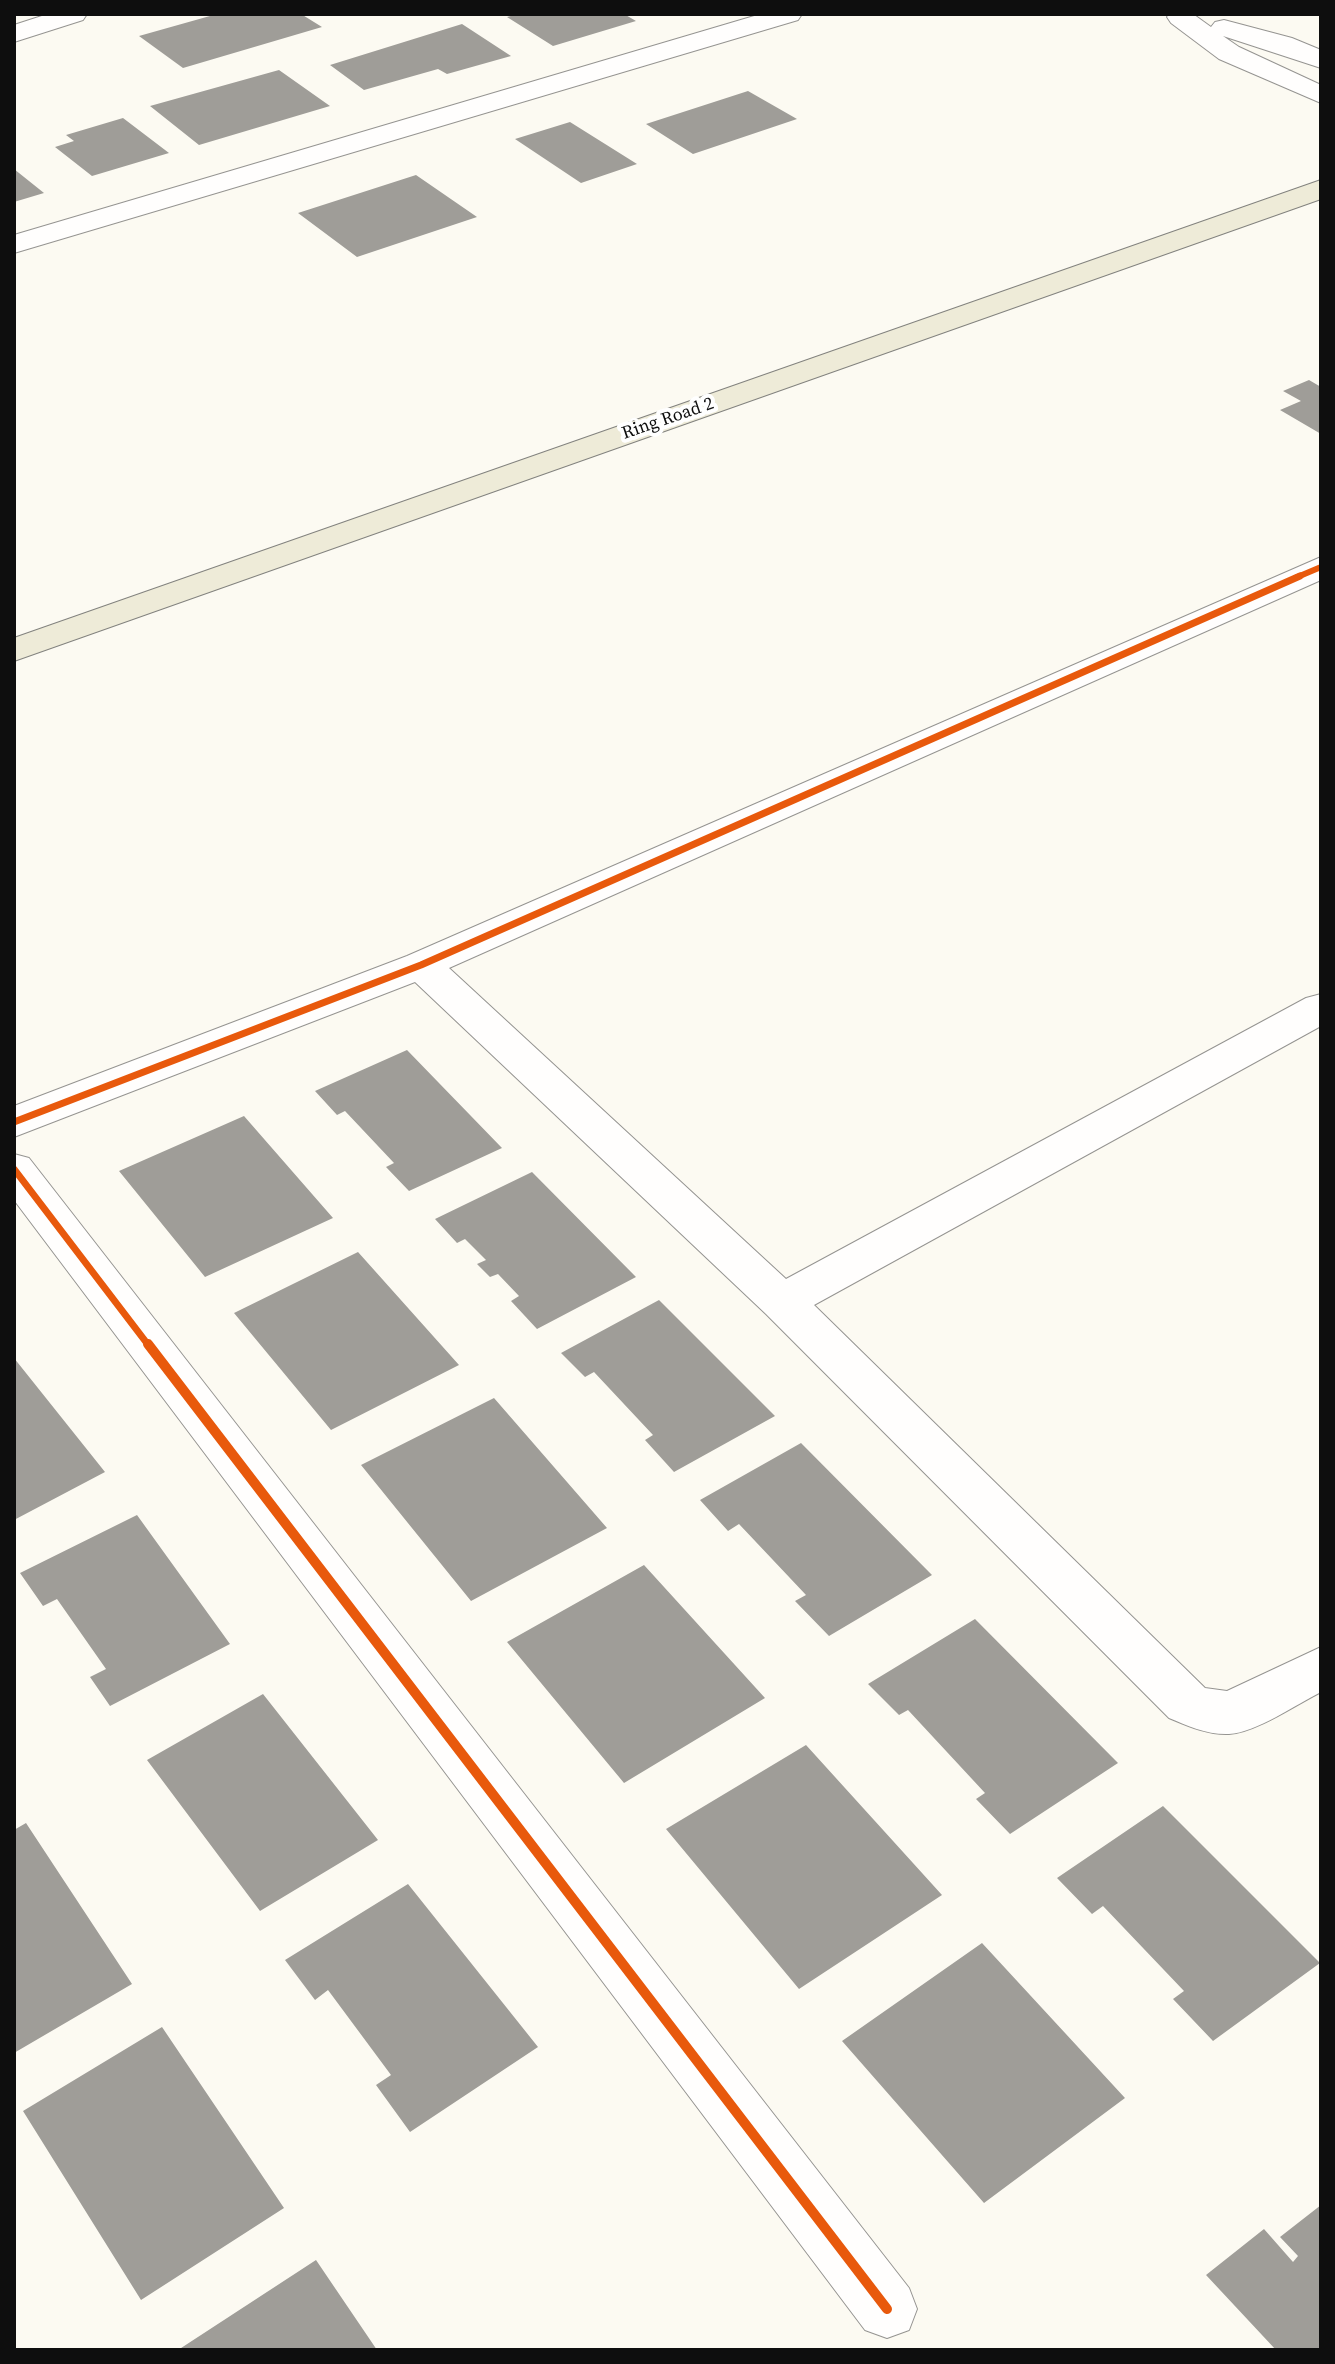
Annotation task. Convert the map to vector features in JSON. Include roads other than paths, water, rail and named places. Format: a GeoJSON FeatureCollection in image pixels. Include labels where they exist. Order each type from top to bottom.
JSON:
{"type":"FeatureCollection","features":[{"type":"Feature","properties":{"kind":"main road","name":"Ring Road 2"},"geometry":{"type":"LineString","coordinates":[[14,650],[1321,189]]}},
{"type":"Feature","properties":{"kind":"street"},"geometry":{"type":"LineString","coordinates":[[14,34],[74,14]]}},
{"type":"Feature","properties":{"kind":"street"},"geometry":{"type":"LineString","coordinates":[[14,244],[789,14]]}},
{"type":"Feature","properties":{"kind":"street"},"geometry":{"type":"LineString","coordinates":[[1177,15],[1282,44],[1321,60]]}},
{"type":"Feature","properties":{"kind":"street"},"geometry":{"type":"LineString","coordinates":[[1177,15],[1229,53],[1321,95]]}},
{"type":"Feature","properties":{"kind":"street"},"geometry":{"type":"LineString","coordinates":[[14,1122],[421,965],[1321,567]]}},
{"type":"Feature","properties":{"kind":"street"},"geometry":{"type":"LineString","coordinates":[[421,965],[782,1302],[1187,1703],[1207,1711],[1232,1713],[1321,1668]]}},
{"type":"Feature","properties":{"kind":"street"},"geometry":{"type":"LineString","coordinates":[[782,1302],[1321,1008]]}},
{"type":"Feature","properties":{"kind":"street"},"geometry":{"type":"LineString","coordinates":[[14,1169],[887,2309]]}}]}
